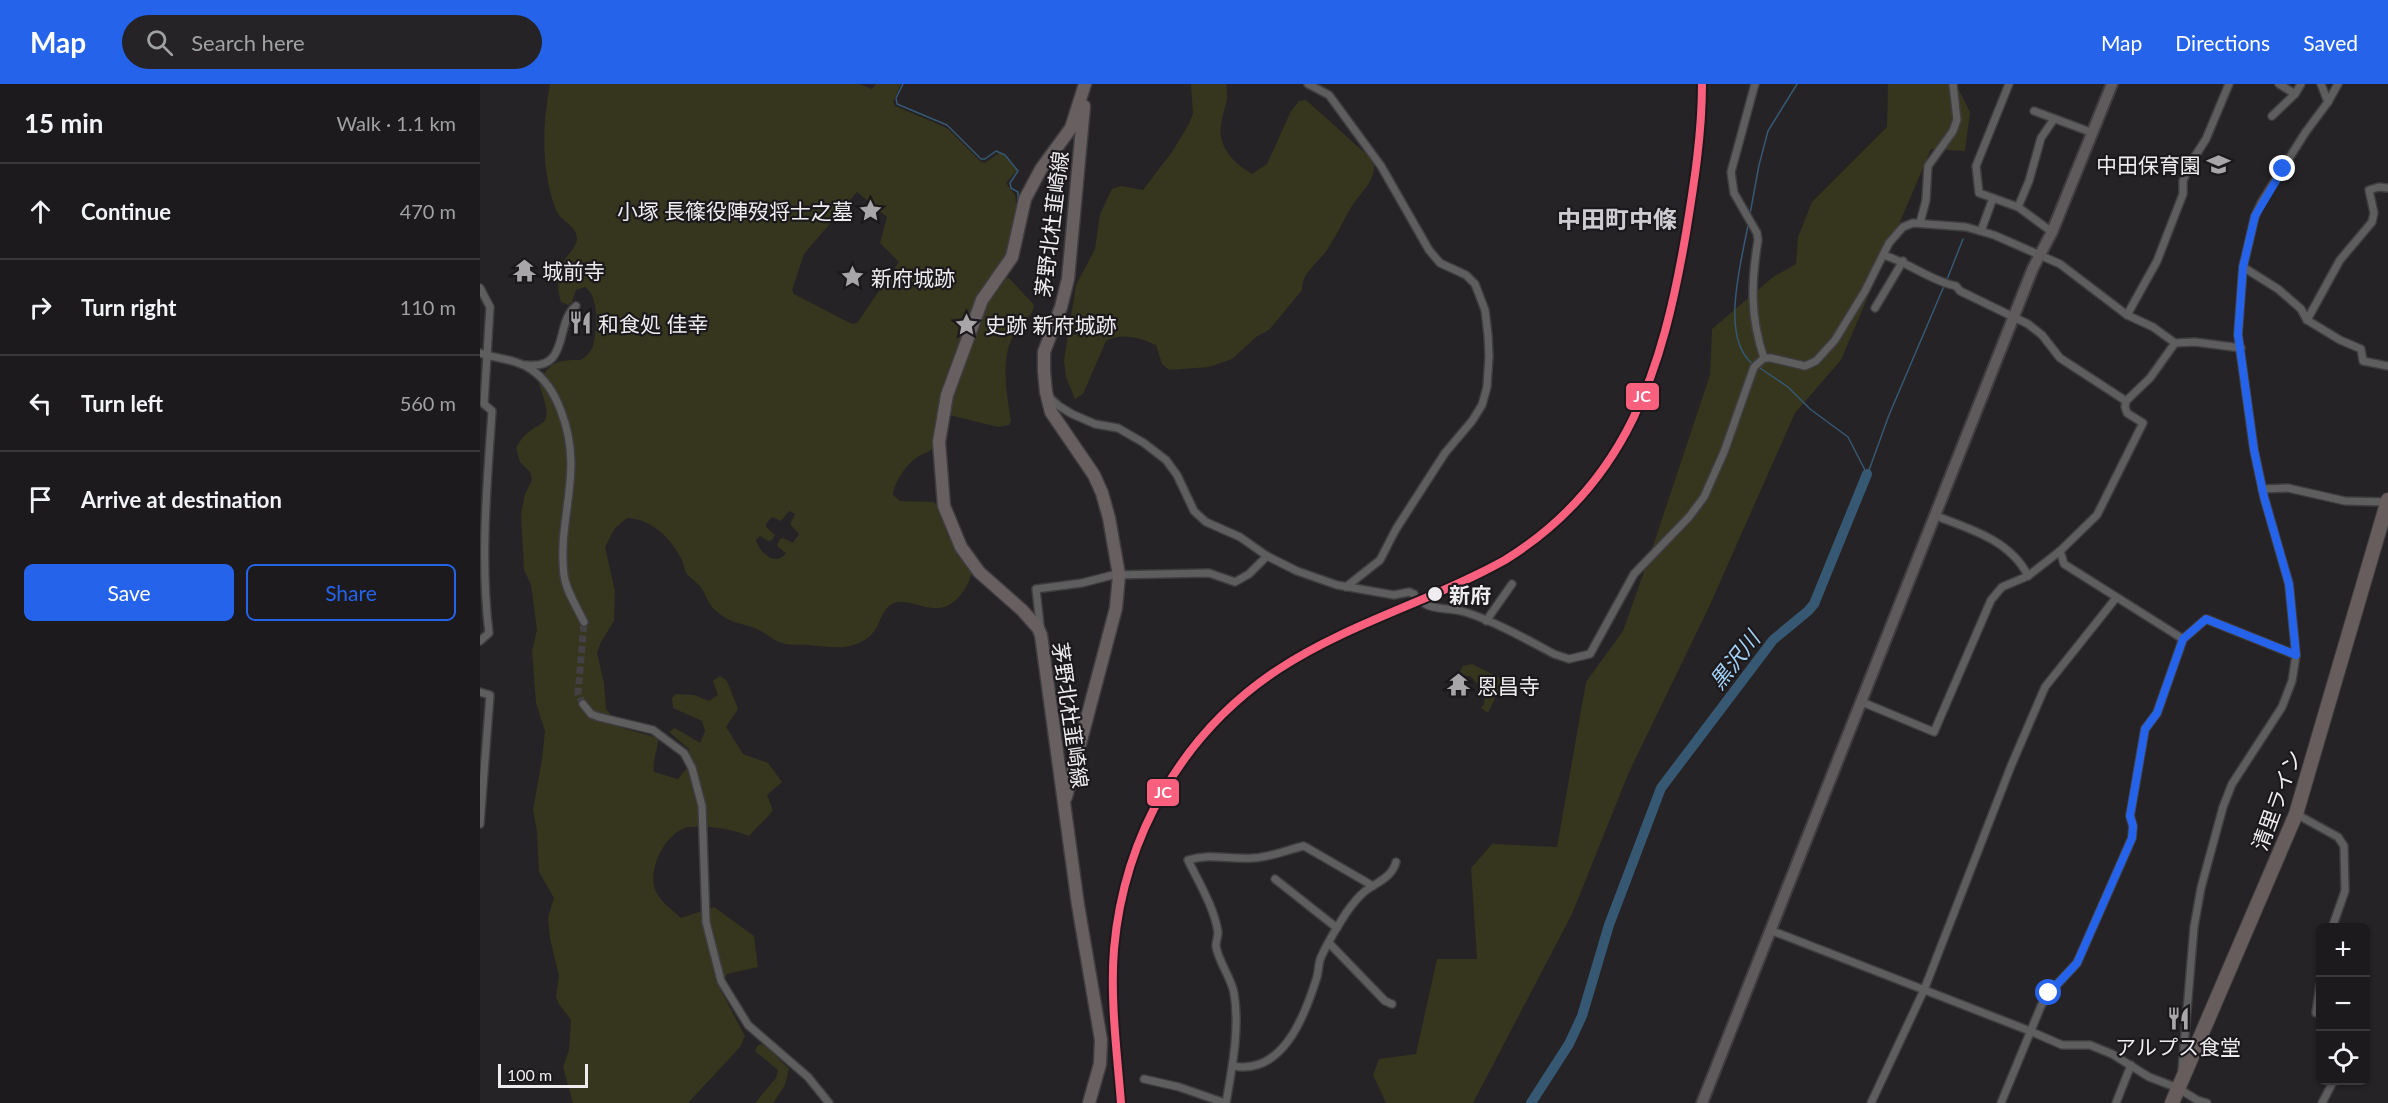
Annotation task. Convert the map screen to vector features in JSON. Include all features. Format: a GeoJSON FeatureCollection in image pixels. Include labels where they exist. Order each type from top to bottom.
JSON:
{"type":"FeatureCollection","features":[{"type":"Feature","properties":{"kind":"highway","name":"清里ライン"},"geometry":{"type":"LineString","coordinates":[[2172,1103],[2296,814],[2388,501]]}},
{"type":"Feature","properties":{"kind":"main road","name":"茅野北杜韮崎線"},"geometry":{"type":"LineString","coordinates":[[1064,810],[1067,789],[1116,608],[1119,575],[1102,493],[1094,475],[1052,412],[1046,393],[1044,352],[1061,307],[1068,279],[1085,84]]}},
{"type":"Feature","properties":{"kind":"main road","name":"茅野北杜韮崎線"},"geometry":{"type":"LineString","coordinates":[[1085,84],[1071,128],[1041,169],[1025,199],[1012,257],[982,300],[947,395],[939,442],[944,506],[961,547],[979,572],[1022,610],[1038,628],[1048,675],[1064,810],[1101,1041],[1100,1064],[1089,1103]]}},
{"type":"Feature","properties":{"kind":"street"},"geometry":{"type":"LineString","coordinates":[[1308,84],[1320,89],[1335,102],[1381,166],[1429,250],[1440,263],[1466,275],[1475,284],[1485,310],[1488,336],[1489,356],[1482,405],[1472,421],[1445,453],[1396,529],[1380,560],[1346,587]]}},
{"type":"Feature","properties":{"kind":"street"},"geometry":{"type":"LineString","coordinates":[[1755,84],[1731,172],[1734,193],[1752,224],[1758,240],[1752,286],[1754,321],[1764,358]]}},
{"type":"Feature","properties":{"kind":"street"},"geometry":{"type":"LineString","coordinates":[[1920,223],[1926,200],[1928,166],[1953,131],[1957,120],[1953,84]]}},
{"type":"Feature","properties":{"kind":"street"},"geometry":{"type":"LineString","coordinates":[[2009,84],[1976,166],[1979,193],[2018,207],[2052,232]]}},
{"type":"Feature","properties":{"kind":"street"},"geometry":{"type":"LineString","coordinates":[[1702,1103],[1862,702],[1893,618],[2112,84]]}},
{"type":"Feature","properties":{"kind":"street"},"geometry":{"type":"LineString","coordinates":[[2127,315],[2157,261],[2183,194],[2183,180],[2206,139],[2229,84]]}},
{"type":"Feature","properties":{"kind":"street"},"geometry":{"type":"LineString","coordinates":[[2279,84],[2295,94]]}},
{"type":"Feature","properties":{"kind":"street"},"geometry":{"type":"LineString","coordinates":[[2272,116],[2295,94],[2301,84]]}},
{"type":"Feature","properties":{"kind":"street"},"geometry":{"type":"LineString","coordinates":[[2321,84],[2328,102]]}},
{"type":"Feature","properties":{"kind":"street"},"geometry":{"type":"LineString","coordinates":[[2180,1085],[2194,927],[2201,888],[2223,807],[2232,784],[2282,707],[2292,681],[2296,655],[2289,584],[2262,489],[2254,450],[2238,334],[2243,267],[2255,216],[2261,203],[2338,84]]}},
{"type":"Feature","properties":{"kind":"street"},"geometry":{"type":"LineString","coordinates":[[2034,111],[2093,133]]}},
{"type":"Feature","properties":{"kind":"street"},"geometry":{"type":"LineString","coordinates":[[2018,207],[2029,181],[2041,138],[2054,119]]}},
{"type":"Feature","properties":{"kind":"street"},"geometry":{"type":"LineString","coordinates":[[2307,320],[2340,260],[2372,222],[2373,213],[2369,190],[2379,187],[2388,188]]}},
{"type":"Feature","properties":{"kind":"street"},"geometry":{"type":"LineString","coordinates":[[1982,231],[1993,198]]}},
{"type":"Feature","properties":{"kind":"street"},"geometry":{"type":"LineString","coordinates":[[1425,604],[1434,609],[1463,611],[1569,659],[1590,654],[1634,574],[1676,532],[1704,497],[1724,452],[1751,371],[1764,358],[1804,366],[1816,361],[1835,340],[1897,233],[1903,227],[1913,223],[1946,224],[1982,231],[2040,255],[2068,268],[2127,315],[2153,327],[2175,343],[2195,342],[2241,348]]}},
{"type":"Feature","properties":{"kind":"street"},"geometry":{"type":"LineString","coordinates":[[1884,255],[1903,261],[2037,330],[2060,358],[2126,401]]}},
{"type":"Feature","properties":{"kind":"street"},"geometry":{"type":"LineString","coordinates":[[1875,308],[1903,261]]}},
{"type":"Feature","properties":{"kind":"street"},"geometry":{"type":"LineString","coordinates":[[2243,267],[2278,288],[2301,309],[2307,320],[2340,340],[2361,349],[2363,361],[2388,366]]}},
{"type":"Feature","properties":{"kind":"street"},"geometry":{"type":"LineString","coordinates":[[480,288],[490,308],[483,354],[484,404],[492,411],[482,517],[489,633],[480,641]]}},
{"type":"Feature","properties":{"kind":"street"},"geometry":{"type":"LineString","coordinates":[[483,354],[524,365],[540,366],[551,359],[563,337],[569,311],[576,306]]}},
{"type":"Feature","properties":{"kind":"street"},"geometry":{"type":"LineString","coordinates":[[1862,702],[1934,732],[1991,600],[2002,587],[2028,576],[2060,551],[2097,515],[2143,423],[2127,412],[2126,401],[2150,378],[2175,343]]}},
{"type":"Feature","properties":{"kind":"street"},"geometry":{"type":"LineString","coordinates":[[524,365],[542,378],[552,390],[564,418],[572,448],[571,490],[563,538],[564,576],[584,622]]}},
{"type":"Feature","properties":{"kind":"street"},"geometry":{"type":"LineString","coordinates":[[1046,393],[1059,406],[1072,414],[1095,424],[1118,428],[1144,443],[1166,460],[1177,475],[1194,511],[1206,522],[1240,537],[1267,556],[1297,571],[1346,587],[1394,595],[1410,591],[1414,594]]}},
{"type":"Feature","properties":{"kind":"street"},"geometry":{"type":"LineString","coordinates":[[2262,489],[2288,488],[2345,501],[2388,501]]}},
{"type":"Feature","properties":{"kind":"street"},"geometry":{"type":"LineString","coordinates":[[1936,516],[1988,536],[2021,562],[2028,576]]}},
{"type":"Feature","properties":{"kind":"street"},"geometry":{"type":"LineString","coordinates":[[2060,551],[2064,564],[2183,639]]}},
{"type":"Feature","properties":{"kind":"street"},"geometry":{"type":"LineString","coordinates":[[1038,628],[1040,625],[1036,590],[1119,575],[1209,573],[1235,582],[1249,574],[1267,556]]}},
{"type":"Feature","properties":{"kind":"street"},"geometry":{"type":"LineString","coordinates":[[1486,621],[1512,584]]}},
{"type":"Feature","properties":{"kind":"street"},"geometry":{"type":"LineString","coordinates":[[1871,1103],[1924,990],[2011,766],[2045,687],[2116,598]]}},
{"type":"Feature","properties":{"kind":"street"},"geometry":{"type":"LineString","coordinates":[[2001,1103],[2030,1031],[2049,993],[2077,963],[2132,838],[2133,826],[2130,816],[2145,729],[2157,713],[2183,639],[2206,619],[2296,655]]}},
{"type":"Feature","properties":{"kind":"street"},"geometry":{"type":"LineString","coordinates":[[480,692],[490,695],[480,824]]}},
{"type":"Feature","properties":{"kind":"street"},"geometry":{"type":"LineString","coordinates":[[583,704],[591,714],[599,717],[653,730],[684,753],[692,768],[702,806],[705,922],[721,981],[748,1025],[808,1077],[829,1103]]}},
{"type":"Feature","properties":{"kind":"street"},"geometry":{"type":"LineString","coordinates":[[2296,814],[2338,837],[2344,846],[2345,891],[2333,923]]}},
{"type":"Feature","properties":{"kind":"street"},"geometry":{"type":"LineString","coordinates":[[1144,1079],[1179,1087],[1225,1103],[1233,1066],[1236,1017],[1232,987],[1217,947],[1218,936],[1214,914],[1188,860],[1213,855],[1245,859],[1268,857],[1304,846],[1373,886]]}},
{"type":"Feature","properties":{"kind":"street"},"geometry":{"type":"LineString","coordinates":[[1233,1066],[1245,1068],[1260,1065],[1288,1042],[1302,1019],[1317,977],[1320,960],[1337,928],[1353,903],[1392,872],[1396,862]]}},
{"type":"Feature","properties":{"kind":"street"},"geometry":{"type":"LineString","coordinates":[[1275,879],[1337,928]]}},
{"type":"Feature","properties":{"kind":"street"},"geometry":{"type":"LineString","coordinates":[[1770,930],[2030,1031],[2062,1046],[2090,1045],[2112,1054],[2149,1077],[2180,1085],[2197,1100],[2207,1103]]}},
{"type":"Feature","properties":{"kind":"street"},"geometry":{"type":"LineString","coordinates":[[1329,943],[1363,975],[1385,1001],[1392,1004]]}},
{"type":"Feature","properties":{"kind":"street"},"geometry":{"type":"LineString","coordinates":[[2116,1103],[2131,1065]]}},
{"type":"Feature","properties":{"kind":"street"},"geometry":{"type":"LineString","coordinates":[[2322,1103],[2331,1085]]}},
{"type":"Feature","properties":{"kind":"green space"},"geometry":{"type":"Polygon","coordinates":[[[550,84],[859,84],[872,89],[876,84],[901,84],[893,102],[895,106],[947,128],[981,162],[985,163],[999,153],[1003,154],[1017,170],[1006,183],[1015,195],[1017,209],[1012,249],[983,293],[934,446],[914,459],[906,468],[896,484],[893,495],[900,501],[933,502],[938,505],[948,536],[972,571],[959,597],[940,608],[905,602],[894,603],[885,610],[870,636],[856,644],[833,647],[792,645],[775,640],[758,629],[729,620],[714,609],[700,587],[686,573],[682,560],[672,544],[660,531],[645,522],[627,518],[615,528],[605,547],[615,591],[614,621],[597,653],[604,683],[606,709],[622,728],[658,738],[654,772],[678,779],[687,768],[689,749],[669,732],[675,728],[700,743],[705,731],[702,721],[673,708],[672,698],[676,694],[694,695],[709,701],[718,695],[713,681],[720,676],[727,681],[738,709],[726,727],[743,754],[768,763],[782,782],[767,795],[773,810],[749,836],[720,828],[689,827],[672,836],[655,865],[654,886],[658,895],[681,918],[714,907],[754,936],[758,967],[727,974],[720,989],[745,1036],[740,1047],[688,1103],[573,1103],[563,1067],[569,1050],[571,1020],[556,997],[559,975],[550,939],[548,917],[554,898],[539,872],[537,832],[533,810],[545,731],[536,703],[532,651],[537,630],[531,585],[524,570],[521,514],[525,494],[532,480],[530,472],[520,462],[516,448],[523,437],[546,419],[545,401],[539,384],[546,371],[555,363],[581,360],[591,350],[596,314],[593,298],[585,287],[576,290],[572,302],[568,305],[561,302],[560,298],[558,282],[560,271],[577,239],[572,227],[558,214],[551,195],[544,148],[550,84]],[[857,192],[804,254],[792,290],[794,294],[852,324],[857,323],[899,262],[880,243],[887,217],[857,192]],[[789,511],[781,521],[772,517],[766,524],[766,527],[775,535],[772,540],[768,541],[760,536],[756,540],[764,553],[773,559],[778,559],[786,553],[777,546],[780,539],[783,538],[793,543],[799,534],[790,524],[795,514],[789,511]]]}},
{"type":"Feature","properties":{"kind":"green space"},"geometry":{"type":"Polygon","coordinates":[[[1191,84],[1226,84],[1227,100],[1221,125],[1222,141],[1233,160],[1252,174],[1267,164],[1291,111],[1299,101],[1306,100],[1374,161],[1372,178],[1352,206],[1327,249],[1306,275],[1302,290],[1269,330],[1256,337],[1232,359],[1209,367],[1169,370],[1162,364],[1156,345],[1125,336],[1112,338],[1106,341],[1083,394],[1075,399],[1066,377],[1064,360],[1076,285],[1095,249],[1100,214],[1112,189],[1121,186],[1143,190],[1172,152],[1193,113],[1191,84]]]}},
{"type":"Feature","properties":{"kind":"green space"},"geometry":{"type":"Polygon","coordinates":[[[1888,84],[1956,84],[1970,112],[1965,151],[1931,149],[1841,360],[1795,413],[1709,607],[1629,772],[1572,914],[1473,1103],[1386,1103],[1373,1075],[1379,1059],[1416,1054],[1437,959],[1477,959],[1471,868],[1492,844],[1557,847],[1586,682],[1623,631],[1710,375],[1712,329],[1773,277],[1796,264],[1798,237],[1812,202],[1887,127],[1888,84]]]}},
{"type":"Feature","properties":{"kind":"green space"},"geometry":{"type":"Polygon","coordinates":[[[1009,278],[1034,305],[1031,313],[1013,336],[1007,356],[1006,378],[1011,421],[1009,425],[998,427],[949,415],[968,344],[993,294],[1003,279],[1009,278]]]}},
{"type":"Feature","properties":{"kind":"green space"},"geometry":{"type":"Polygon","coordinates":[[[1472,664],[1502,679],[1488,713],[1481,708],[1484,704],[1485,691],[1470,676],[1463,676],[1459,673],[1463,666],[1472,664]]]}},
{"type":"Feature","properties":{"kind":"green space"},"geometry":{"type":"Polygon","coordinates":[[[764,1044],[789,1069],[785,1085],[773,1103],[755,1103],[776,1078],[778,1070],[755,1051],[758,1045],[764,1044]]]}},
{"type":"Feature","properties":{"kind":"waterway"},"geometry":{"type":"LineString","coordinates":[[903,84],[896,98],[897,104],[947,125],[981,159],[985,159],[996,151],[1005,155],[1018,171],[1010,183],[1011,188],[1018,192],[1018,205]]}},
{"type":"Feature","properties":{"kind":"waterway"},"geometry":{"type":"LineString","coordinates":[[1750,214],[1768,131],[1797,84]]}},
{"type":"Feature","properties":{"kind":"waterway","name":"黒沢川"},"geometry":{"type":"LineString","coordinates":[[1974,181],[1973,165],[1984,138]]}},
{"type":"Feature","properties":{"kind":"waterway"},"geometry":{"type":"LineString","coordinates":[[1748,225],[1738,278],[1735,318],[1737,336],[1743,352],[1753,364]]}},
{"type":"Feature","properties":{"kind":"waterway","name":"黒沢川"},"geometry":{"type":"LineString","coordinates":[[1946,282],[1963,239]]}},
{"type":"Feature","properties":{"kind":"waterway","name":"黒沢川"},"geometry":{"type":"LineString","coordinates":[[1868,473],[1889,415],[1944,286]]}},
{"type":"Feature","properties":{"kind":"waterway"},"geometry":{"type":"LineString","coordinates":[[1757,366],[1788,387],[1810,409],[1848,437],[1867,474]]}},
{"type":"Feature","properties":{"kind":"waterway","name":"黒沢川"},"geometry":{"type":"LineString","coordinates":[[1531,1103],[1569,1044],[1582,1016],[1609,925],[1661,788],[1773,640],[1814,604],[1867,474]]}},
{"type":"Feature","properties":{"kind":"tunnel"},"geometry":{"type":"LineString","coordinates":[[1414,594],[1425,604]]}},
{"type":"Feature","properties":{"kind":"tunnel"},"geometry":{"type":"LineString","coordinates":[[583,704],[578,694],[584,622]]}},
{"type":"Feature","properties":{"kind":"transit line","name":"JC"},"geometry":{"type":"LineString","coordinates":[[1121,1103],[1113,1007],[1114,949],[1120,907],[1130,866],[1145,827],[1164,790],[1187,755],[1214,723],[1245,694],[1279,669],[1334,638],[1449,588],[1505,560],[1547,530],[1582,496],[1610,459],[1633,419],[1651,376],[1665,330],[1677,283],[1692,196],[1699,140],[1702,84]]}},
{"type":"Feature","properties":{"kind":"place","name":"中田保育園"},"geometry":{"type":"Point","coordinates":[2219,164]}},
{"type":"Feature","properties":{"kind":"place","name":"小塚 長篠役陣歿将士之墓"},"geometry":{"type":"Point","coordinates":[871,210]}},
{"type":"Feature","properties":{"kind":"place","name":"城前寺"},"geometry":{"type":"Point","coordinates":[524,270]}},
{"type":"Feature","properties":{"kind":"place","name":"新府城跡"},"geometry":{"type":"Point","coordinates":[853,277]}},
{"type":"Feature","properties":{"kind":"place","name":"和食処 佳幸"},"geometry":{"type":"Point","coordinates":[580,323]}},
{"type":"Feature","properties":{"kind":"place","name":"史跡 新府城跡"},"geometry":{"type":"Point","coordinates":[967,324]}},
{"type":"Feature","properties":{"kind":"place","name":"新府"},"geometry":{"type":"Point","coordinates":[1435,594]}},
{"type":"Feature","properties":{"kind":"place","name":"恩昌寺"},"geometry":{"type":"Point","coordinates":[1459,685]}},
{"type":"Feature","properties":{"kind":"place","name":"アルプス食堂"},"geometry":{"type":"Point","coordinates":[2178,1018]}},
{"type":"Feature","properties":{"kind":"district","name":"中田町中條"},"geometry":{"type":"Point","coordinates":[1617,218]}},
{"type":"Feature","properties":{"kind":"route"},"geometry":{"type":"LineString","coordinates":[[2049,993],[2077,963],[2132,838],[2133,826],[2130,816],[2145,729],[2157,713],[2183,639],[2206,619],[2296,655],[2295,621],[2289,584],[2264,497],[2254,450],[2238,334],[2243,267],[2255,216],[2283,169]]}}]}
